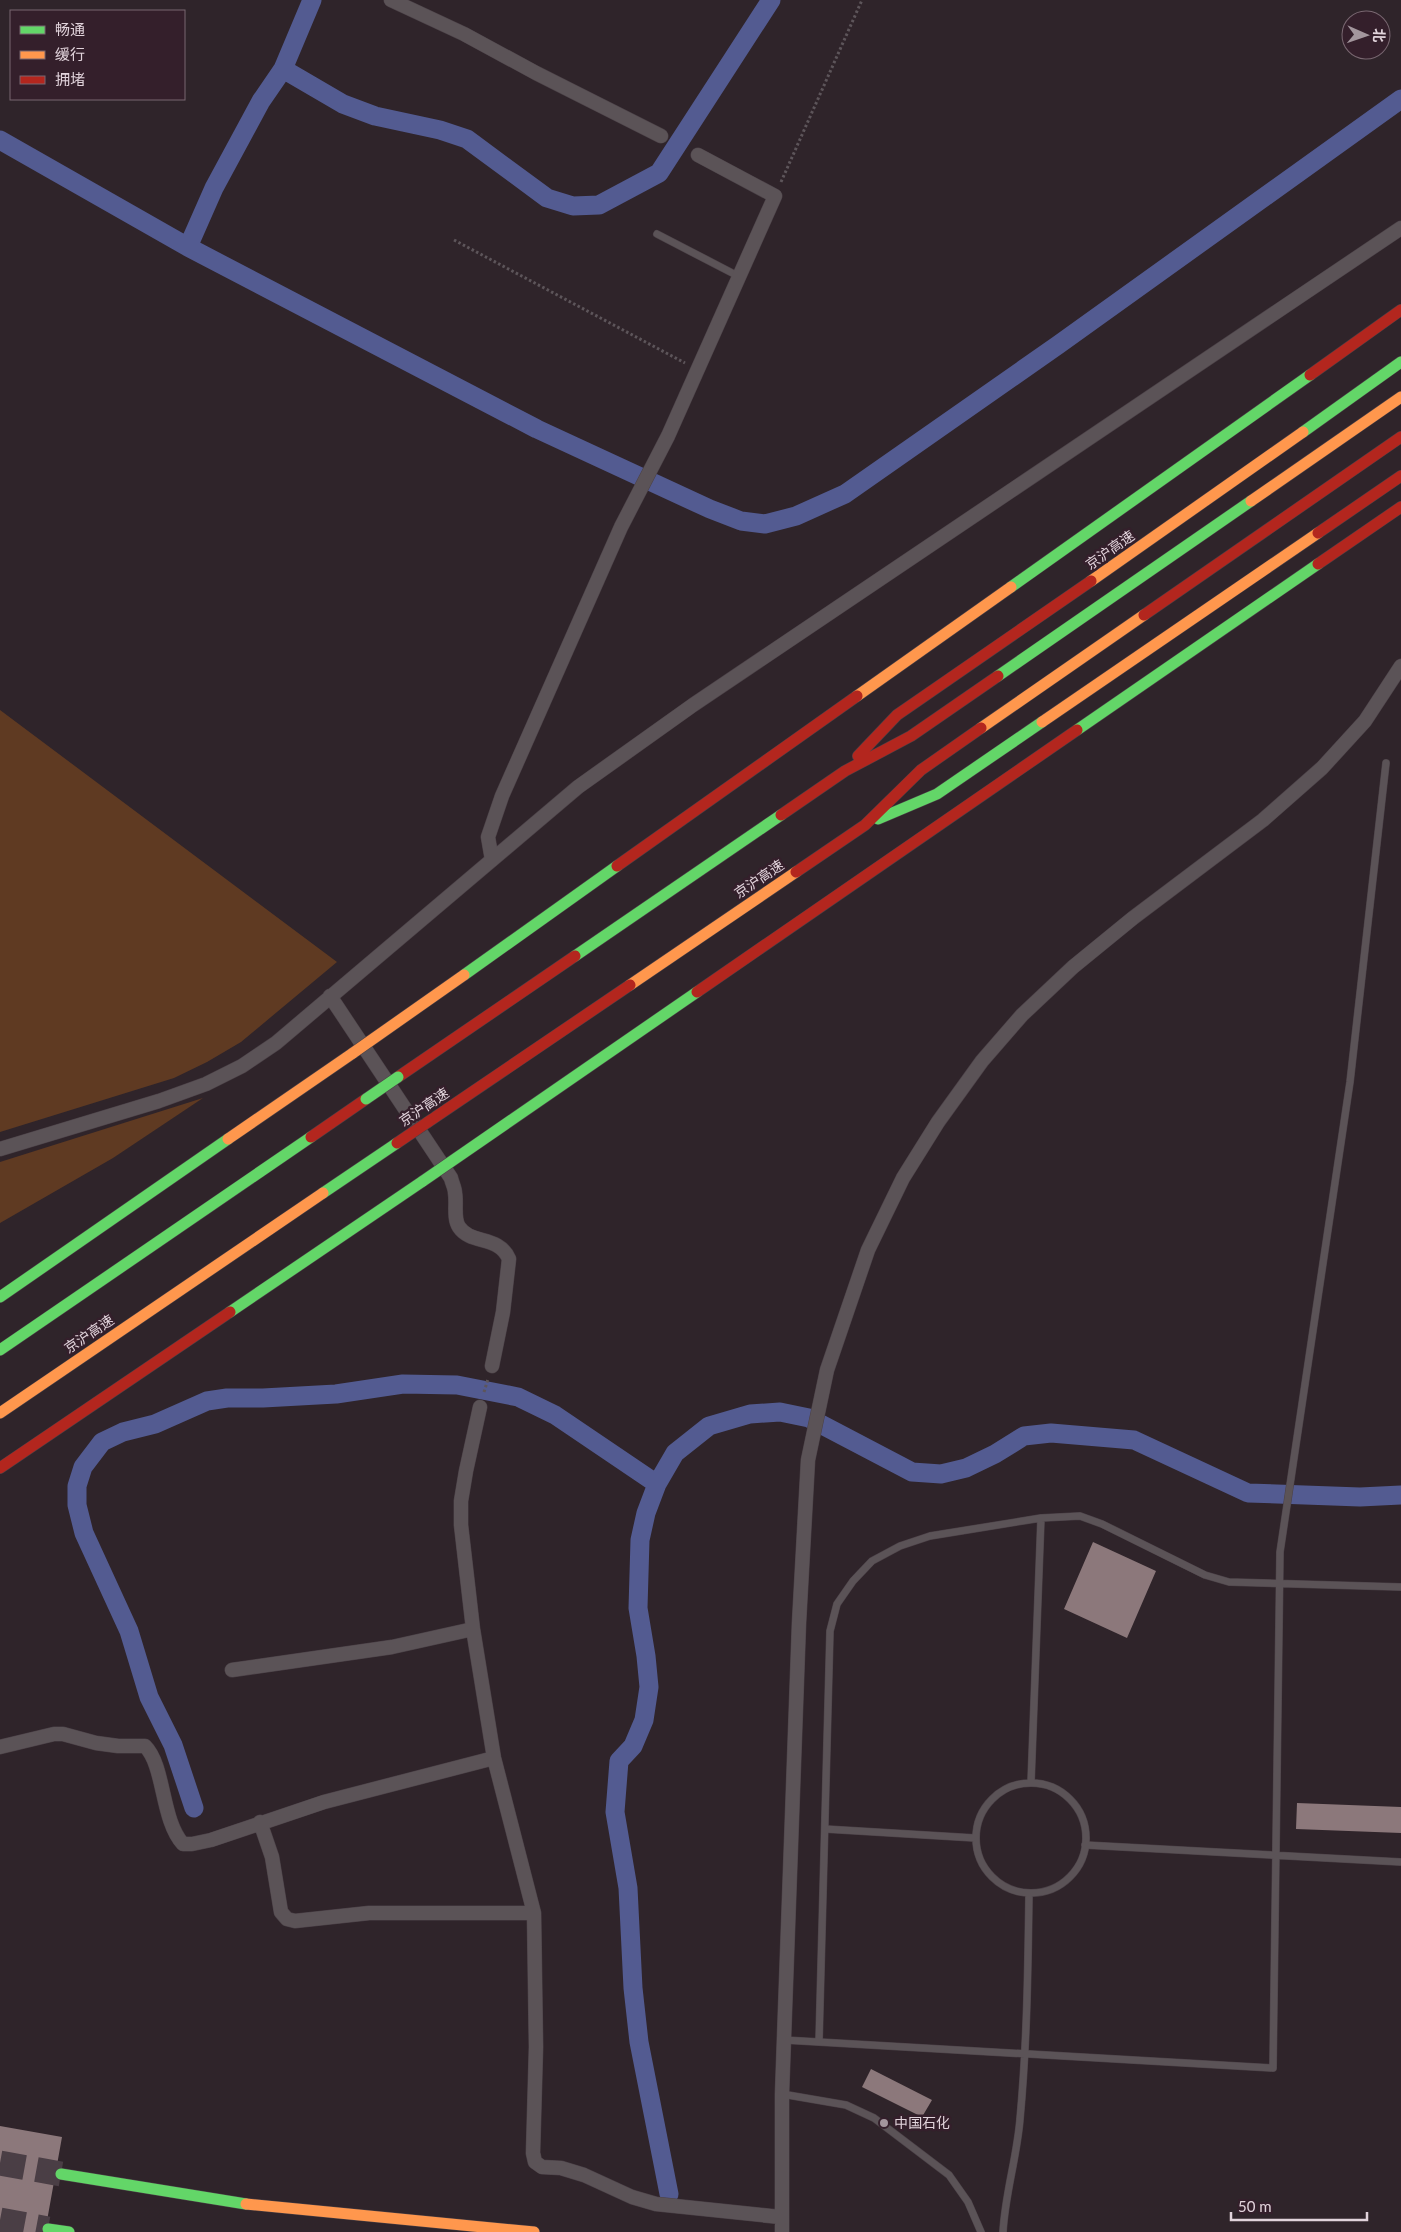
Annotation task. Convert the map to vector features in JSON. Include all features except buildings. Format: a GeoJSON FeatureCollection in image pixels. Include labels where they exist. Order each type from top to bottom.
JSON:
{"type":"FeatureCollection","features":[{"type":"Feature","properties":{"kind":"highway"},"geometry":{"type":"LineString","coordinates":[[0,1297],[354,1053],[1401,310]]}},
{"type":"Feature","properties":{"kind":"highway","name":"京沪高速"},"geometry":{"type":"LineString","coordinates":[[844,771],[897,715],[1104,573],[1401,362]]}},
{"type":"Feature","properties":{"kind":"highway","name":"京沪高速"},"geometry":{"type":"LineString","coordinates":[[0,1350],[844,771],[911,736],[1401,397]]}},
{"type":"Feature","properties":{"kind":"highway","name":"京沪高速"},"geometry":{"type":"LineString","coordinates":[[0,1413],[865,825],[921,770],[1401,437]]}},
{"type":"Feature","properties":{"kind":"highway","name":"京沪高速"},"geometry":{"type":"LineString","coordinates":[[865,825],[937,794],[1401,476]]}},
{"type":"Feature","properties":{"kind":"highway"},"geometry":{"type":"LineString","coordinates":[[0,1468],[423,1181],[1401,507]]}},
{"type":"Feature","properties":{"kind":"highway"},"geometry":{"type":"LineString","coordinates":[[0,1282],[26,1279]]}},
{"type":"Feature","properties":{"kind":"highway"},"geometry":{"type":"LineString","coordinates":[[61,2174],[266,2207],[534,2232]]}},
{"type":"Feature","properties":{"kind":"highway"},"geometry":{"type":"LineString","coordinates":[[48,2228],[68,2232]]}},
{"type":"Feature","properties":{"kind":"street"},"geometry":{"type":"LineString","coordinates":[[391,0],[464,34],[536,73],[661,136]]}},
{"type":"Feature","properties":{"kind":"street"},"geometry":{"type":"LineString","coordinates":[[492,860],[488,837],[502,796],[621,527],[668,436],[775,196],[698,155]]}},
{"type":"Feature","properties":{"kind":"street"},"geometry":{"type":"LineString","coordinates":[[0,1149],[159,1101],[206,1084],[242,1066],[276,1043],[578,787],[693,705],[1401,228]]}},
{"type":"Feature","properties":{"kind":"street"},"geometry":{"type":"LineString","coordinates":[[782,2232],[780,2217],[782,2094],[804,1495],[818,1404],[827,1370],[868,1250],[903,1178],[938,1122],[982,1061],[1022,1015],[1074,967],[1133,918],[1263,820],[1322,768],[1365,721],[1401,666]]}},
{"type":"Feature","properties":{"kind":"street"},"geometry":{"type":"LineString","coordinates":[[330,996],[451,1178],[455,1190],[455,1219],[459,1228],[478,1239],[498,1245],[506,1251],[509,1259],[503,1312],[492,1366]]}},
{"type":"Feature","properties":{"kind":"street"},"geometry":{"type":"LineString","coordinates":[[480,1408],[461,1501],[461,1525],[473,1629],[494,1758],[534,1914],[536,2047],[533,2154],[535,2162],[542,2167],[561,2168],[584,2175],[632,2197],[656,2204],[780,2217]]}},
{"type":"Feature","properties":{"kind":"street"},"geometry":{"type":"LineString","coordinates":[[232,1670],[392,1646],[473,1629]]}},
{"type":"Feature","properties":{"kind":"street"},"geometry":{"type":"LineString","coordinates":[[0,1747],[54,1734],[63,1734],[96,1743],[118,1746],[145,1746],[153,1759],[173,1827],[183,1844],[211,1840],[324,1802],[494,1758]]}},
{"type":"Feature","properties":{"kind":"street"},"geometry":{"type":"LineString","coordinates":[[260,1822],[272,1857],[281,1912],[286,1918],[295,1921],[369,1913],[534,1914]]}},
{"type":"Feature","properties":{"kind":"lane"},"geometry":{"type":"LineString","coordinates":[[657,234],[738,276]]}},
{"type":"Feature","properties":{"kind":"lane"},"geometry":{"type":"LineString","coordinates":[[784,2040],[1273,2068],[1280,1552],[1350,1082],[1386,763]]}},
{"type":"Feature","properties":{"kind":"lane"},"geometry":{"type":"LineString","coordinates":[[818,2042],[830,1631],[836,1604],[853,1581],[872,1561],[900,1546],[930,1536],[1041,1518],[1080,1516],[1102,1524],[1205,1575],[1229,1582],[1401,1588]]}},
{"type":"Feature","properties":{"kind":"lane"},"geometry":{"type":"LineString","coordinates":[[1031,1783],[1041,1518]]}},
{"type":"Feature","properties":{"kind":"lane"},"geometry":{"type":"LineString","coordinates":[[1031,1783],[1054,1788],[1072,1802],[1083,1822],[1085,1845],[1082,1856],[1071,1876],[1052,1889],[1029,1894],[1010,1889],[993,1879],[979,1857],[975,1838],[980,1818],[986,1806],[995,1797],[1006,1789],[1031,1783]]}},
{"type":"Feature","properties":{"kind":"lane"},"geometry":{"type":"LineString","coordinates":[[825,1830],[975,1838]]}},
{"type":"Feature","properties":{"kind":"lane"},"geometry":{"type":"LineString","coordinates":[[1085,1845],[1401,1862]]}},
{"type":"Feature","properties":{"kind":"lane"},"geometry":{"type":"LineString","coordinates":[[1003,2232],[1006,2199],[1020,2122],[1026,2054],[1029,1894]]}},
{"type":"Feature","properties":{"kind":"lane"},"geometry":{"type":"LineString","coordinates":[[782,2094],[846,2105],[874,2118],[949,2175],[968,2202],[981,2232]]}},
{"type":"Feature","properties":{"kind":"path"},"geometry":{"type":"LineString","coordinates":[[775,196],[862,0]]}},
{"type":"Feature","properties":{"kind":"path"},"geometry":{"type":"LineString","coordinates":[[454,240],[697,370]]}},
{"type":"Feature","properties":{"kind":"path"},"geometry":{"type":"LineString","coordinates":[[480,1408],[492,1366]]}},
{"type":"Feature","properties":{"kind":"shaded area"},"geometry":{"type":"Polygon","coordinates":[[[0,710],[337,962],[241,1042],[207,1062],[174,1078],[0,1132],[0,710]]]}},
{"type":"Feature","properties":{"kind":"shaded area"},"geometry":{"type":"Polygon","coordinates":[[[203,1098],[113,1158],[0,1223],[0,1162],[203,1098]]]}},
{"type":"Feature","properties":{"kind":"waterway"},"geometry":{"type":"LineString","coordinates":[[188,247],[214,188],[261,101],[283,69],[312,0]]}},
{"type":"Feature","properties":{"kind":"waterway"},"geometry":{"type":"LineString","coordinates":[[283,69],[343,104],[375,116],[440,130],[467,139],[547,198],[573,206],[599,205],[659,173],[771,0]]}},
{"type":"Feature","properties":{"kind":"waterway"},"geometry":{"type":"LineString","coordinates":[[0,140],[188,247],[537,429],[710,509],[741,521],[765,524],[796,516],[845,494],[1058,345],[1401,99]]}},
{"type":"Feature","properties":{"kind":"waterway"},"geometry":{"type":"LineString","coordinates":[[194,1808],[173,1745],[149,1697],[129,1631],[84,1533],[77,1505],[77,1486],[83,1467],[102,1442],[123,1432],[155,1424],[207,1401],[227,1398],[336,1394],[403,1384],[457,1385],[518,1397],[555,1415],[657,1484]]}},
{"type":"Feature","properties":{"kind":"waterway"},"geometry":{"type":"LineString","coordinates":[[669,2194],[639,2042],[633,1988],[628,1888],[615,1812],[619,1761],[633,1746],[644,1720],[649,1687],[638,1608],[640,1540],[646,1513],[657,1484],[675,1453],[709,1426],[750,1414],[780,1412],[809,1418],[912,1472],[941,1474],[966,1468],[995,1454],[1024,1436],[1051,1433],[1134,1440],[1248,1493],[1360,1497],[1401,1495]]}},
{"type":"Feature","properties":{"kind":"tunnel"},"geometry":{"type":"LineString","coordinates":[[0,2163],[61,2174]]}},
{"type":"Feature","properties":{"kind":"tunnel"},"geometry":{"type":"LineString","coordinates":[[0,2220],[48,2229]]}},
{"type":"Feature","properties":{"kind":"traffic: fast"},"geometry":{"type":"LineString","coordinates":[[1303,432],[1401,362]]}},
{"type":"Feature","properties":{"kind":"traffic: fast"},"geometry":{"type":"LineString","coordinates":[[1011,587],[1310,375]]}},
{"type":"Feature","properties":{"kind":"traffic: fast"},"geometry":{"type":"LineString","coordinates":[[998,676],[1251,501]]}},
{"type":"Feature","properties":{"kind":"traffic: fast"},"geometry":{"type":"LineString","coordinates":[[1077,730],[1318,564]]}},
{"type":"Feature","properties":{"kind":"traffic: fast"},"geometry":{"type":"LineString","coordinates":[[878,819],[937,794],[1042,722]]}},
{"type":"Feature","properties":{"kind":"traffic: fast"},"geometry":{"type":"LineString","coordinates":[[575,956],[781,815]]}},
{"type":"Feature","properties":{"kind":"traffic: fast"},"geometry":{"type":"LineString","coordinates":[[464,975],[617,866]]}},
{"type":"Feature","properties":{"kind":"traffic: fast"},"geometry":{"type":"LineString","coordinates":[[423,1181],[697,992]]}},
{"type":"Feature","properties":{"kind":"traffic: fast"},"geometry":{"type":"LineString","coordinates":[[366,1099],[398,1077]]}},
{"type":"Feature","properties":{"kind":"traffic: fast"},"geometry":{"type":"LineString","coordinates":[[0,1350],[311,1137]]}},
{"type":"Feature","properties":{"kind":"traffic: fast"},"geometry":{"type":"LineString","coordinates":[[0,1297],[228,1139]]}},
{"type":"Feature","properties":{"kind":"traffic: fast"},"geometry":{"type":"LineString","coordinates":[[323,1193],[397,1143]]}},
{"type":"Feature","properties":{"kind":"traffic: fast"},"geometry":{"type":"LineString","coordinates":[[230,1312],[423,1181]]}},
{"type":"Feature","properties":{"kind":"traffic: fast"},"geometry":{"type":"LineString","coordinates":[[61,2174],[246,2204]]}},
{"type":"Feature","properties":{"kind":"traffic: fast"},"geometry":{"type":"LineString","coordinates":[[48,2229],[69,2232]]}},
{"type":"Feature","properties":{"kind":"traffic: slow"},"geometry":{"type":"LineString","coordinates":[[1251,501],[1401,397]]}},
{"type":"Feature","properties":{"kind":"traffic: slow"},"geometry":{"type":"LineString","coordinates":[[1091,581],[1303,432]]}},
{"type":"Feature","properties":{"kind":"traffic: slow"},"geometry":{"type":"LineString","coordinates":[[1042,722],[1318,533]]}},
{"type":"Feature","properties":{"kind":"traffic: slow"},"geometry":{"type":"LineString","coordinates":[[857,696],[1011,587]]}},
{"type":"Feature","properties":{"kind":"traffic: slow"},"geometry":{"type":"LineString","coordinates":[[981,728],[1144,615]]}},
{"type":"Feature","properties":{"kind":"traffic: slow"},"geometry":{"type":"LineString","coordinates":[[630,985],[796,872]]}},
{"type":"Feature","properties":{"kind":"traffic: slow"},"geometry":{"type":"LineString","coordinates":[[353,1053],[464,975]]}},
{"type":"Feature","properties":{"kind":"traffic: slow"},"geometry":{"type":"LineString","coordinates":[[228,1139],[353,1053]]}},
{"type":"Feature","properties":{"kind":"traffic: slow"},"geometry":{"type":"LineString","coordinates":[[0,1413],[323,1193]]}},
{"type":"Feature","properties":{"kind":"traffic: slow"},"geometry":{"type":"LineString","coordinates":[[246,2204],[534,2232]]}},
{"type":"Feature","properties":{"kind":"traffic: jam"},"geometry":{"type":"LineString","coordinates":[[1310,375],[1401,310]]}},
{"type":"Feature","properties":{"kind":"traffic: jam"},"geometry":{"type":"LineString","coordinates":[[1144,615],[1401,437]]}},
{"type":"Feature","properties":{"kind":"traffic: jam"},"geometry":{"type":"LineString","coordinates":[[1318,533],[1401,476]]}},
{"type":"Feature","properties":{"kind":"traffic: jam"},"geometry":{"type":"LineString","coordinates":[[1318,564],[1401,507]]}},
{"type":"Feature","properties":{"kind":"traffic: jam"},"geometry":{"type":"LineString","coordinates":[[858,756],[897,715],[1091,581]]}},
{"type":"Feature","properties":{"kind":"traffic: jam"},"geometry":{"type":"LineString","coordinates":[[781,815],[845,771],[911,736],[998,676]]}},
{"type":"Feature","properties":{"kind":"traffic: jam"},"geometry":{"type":"LineString","coordinates":[[617,866],[857,696]]}},
{"type":"Feature","properties":{"kind":"traffic: jam"},"geometry":{"type":"LineString","coordinates":[[796,872],[865,825],[921,770],[981,728]]}},
{"type":"Feature","properties":{"kind":"traffic: jam"},"geometry":{"type":"LineString","coordinates":[[697,992],[1077,730]]}},
{"type":"Feature","properties":{"kind":"traffic: jam"},"geometry":{"type":"LineString","coordinates":[[398,1077],[575,956]]}},
{"type":"Feature","properties":{"kind":"traffic: jam"},"geometry":{"type":"LineString","coordinates":[[428,1122],[630,985]]}},
{"type":"Feature","properties":{"kind":"traffic: jam"},"geometry":{"type":"LineString","coordinates":[[311,1137],[366,1099]]}},
{"type":"Feature","properties":{"kind":"traffic: jam"},"geometry":{"type":"LineString","coordinates":[[397,1143],[428,1122]]}},
{"type":"Feature","properties":{"kind":"traffic: jam"},"geometry":{"type":"LineString","coordinates":[[0,1468],[230,1312]]}},
{"type":"Feature","properties":{"kind":"place","name":"中国石化"},"geometry":{"type":"Point","coordinates":[884,2123]}}]}
